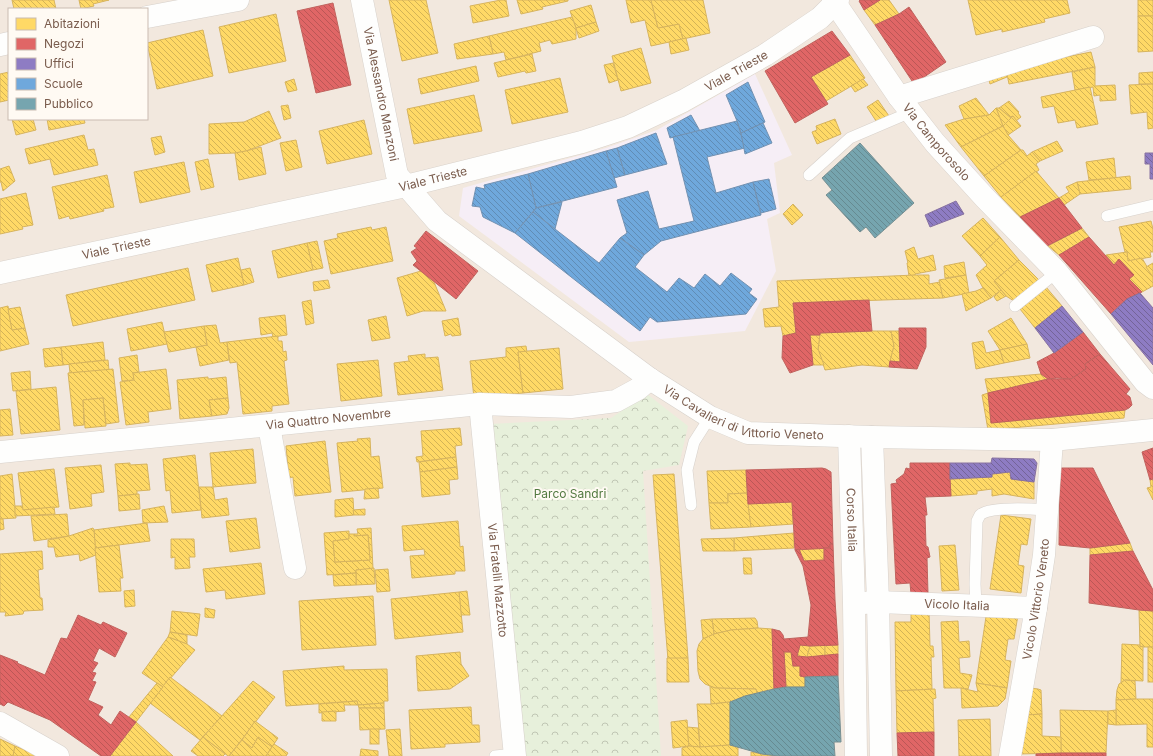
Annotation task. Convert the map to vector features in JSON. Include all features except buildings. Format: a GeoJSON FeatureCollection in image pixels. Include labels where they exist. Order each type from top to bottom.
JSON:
{"type":"FeatureCollection","features":[{"type":"Feature","properties":{"kind":"street"},"geometry":{"type":"LineString","coordinates":[[148,17],[238,0]]}},
{"type":"Feature","properties":{"kind":"street","name":"Via Alessandro Manzoni"},"geometry":{"type":"LineString","coordinates":[[362,0],[397,175],[406,186]]}},
{"type":"Feature","properties":{"kind":"street","name":"Viale Trieste"},"geometry":{"type":"LineString","coordinates":[[0,273],[406,186],[582,142],[628,127],[683,101],[765,54],[820,18],[835,1]]}},
{"type":"Feature","properties":{"kind":"street","name":"Via Camporosolo"},"geometry":{"type":"LineString","coordinates":[[835,1],[905,104],[935,143],[985,198],[1057,272],[1145,382],[1153,388]]}},
{"type":"Feature","properties":{"kind":"street"},"geometry":{"type":"LineString","coordinates":[[905,104],[1092,37]]}},
{"type":"Feature","properties":{"kind":"street","name":"Via Cavalieri di Vittorio Veneto"},"geometry":{"type":"LineString","coordinates":[[406,186],[437,221],[650,378],[710,417],[748,433],[1052,440],[1153,429]]}},
{"type":"Feature","properties":{"kind":"street","name":"Via Quattro Novembre"},"geometry":{"type":"LineString","coordinates":[[0,452],[480,404],[572,407],[616,401],[638,389],[650,378]]}},
{"type":"Feature","properties":{"kind":"street","name":"Via Fratelli Mazzotto"},"geometry":{"type":"LineString","coordinates":[[480,404],[508,755]]}},
{"type":"Feature","properties":{"kind":"street"},"geometry":{"type":"LineString","coordinates":[[269,426],[295,568]]}},
{"type":"Feature","properties":{"kind":"street","name":"Corso Italia"},"geometry":{"type":"LineString","coordinates":[[849,436],[857,723],[856,756]]}},
{"type":"Feature","properties":{"kind":"street","name":"Corso Italia"},"geometry":{"type":"LineString","coordinates":[[872,437],[878,602],[881,756]]}},
{"type":"Feature","properties":{"kind":"street","name":"Vicolo Vittorio Veneto"},"geometry":{"type":"LineString","coordinates":[[1010,756],[1044,555],[1052,440]]}},
{"type":"Feature","properties":{"kind":"street"},"geometry":{"type":"LineString","coordinates":[[854,603],[878,602]]}},
{"type":"Feature","properties":{"kind":"street","name":"Vicolo Italia"},"geometry":{"type":"LineString","coordinates":[[878,602],[1036,608]]}},
{"type":"Feature","properties":{"kind":"street"},"geometry":{"type":"LineString","coordinates":[[857,723],[880,722]]}},
{"type":"Feature","properties":{"kind":"street"},"geometry":{"type":"LineString","coordinates":[[0,724],[58,756]]}},
{"type":"Feature","properties":{"kind":"lane"},"geometry":{"type":"LineString","coordinates":[[809,175],[850,138],[905,104]]}},
{"type":"Feature","properties":{"kind":"lane"},"geometry":{"type":"LineString","coordinates":[[1107,216],[1153,205]]}},
{"type":"Feature","properties":{"kind":"lane"},"geometry":{"type":"LineString","coordinates":[[1015,306],[1057,272]]}},
{"type":"Feature","properties":{"kind":"lane"},"geometry":{"type":"LineString","coordinates":[[691,504],[687,470],[694,442],[710,417]]}},
{"type":"Feature","properties":{"kind":"lane"},"geometry":{"type":"LineString","coordinates":[[976,606],[975,584],[977,521],[981,514],[997,509],[1046,510]]}},
{"type":"Feature","properties":{"kind":"shaded area"},"geometry":{"type":"Polygon","coordinates":[[[0,0],[1153,0],[1153,756],[0,756],[0,0]]]}},
{"type":"Feature","properties":{"kind":"shaded area"},"geometry":{"type":"Polygon","coordinates":[[[755,74],[792,155],[774,163],[780,213],[767,219],[776,271],[745,331],[629,342],[459,216],[463,188],[606,148],[657,130],[755,74]]]}},
{"type":"Feature","properties":{"kind":"green space","name":"Parco Sandri"},"geometry":{"type":"Polygon","coordinates":[[[647,394],[688,426],[679,465],[643,471],[661,756],[519,756],[490,424],[611,418],[647,394]]]}}]}
